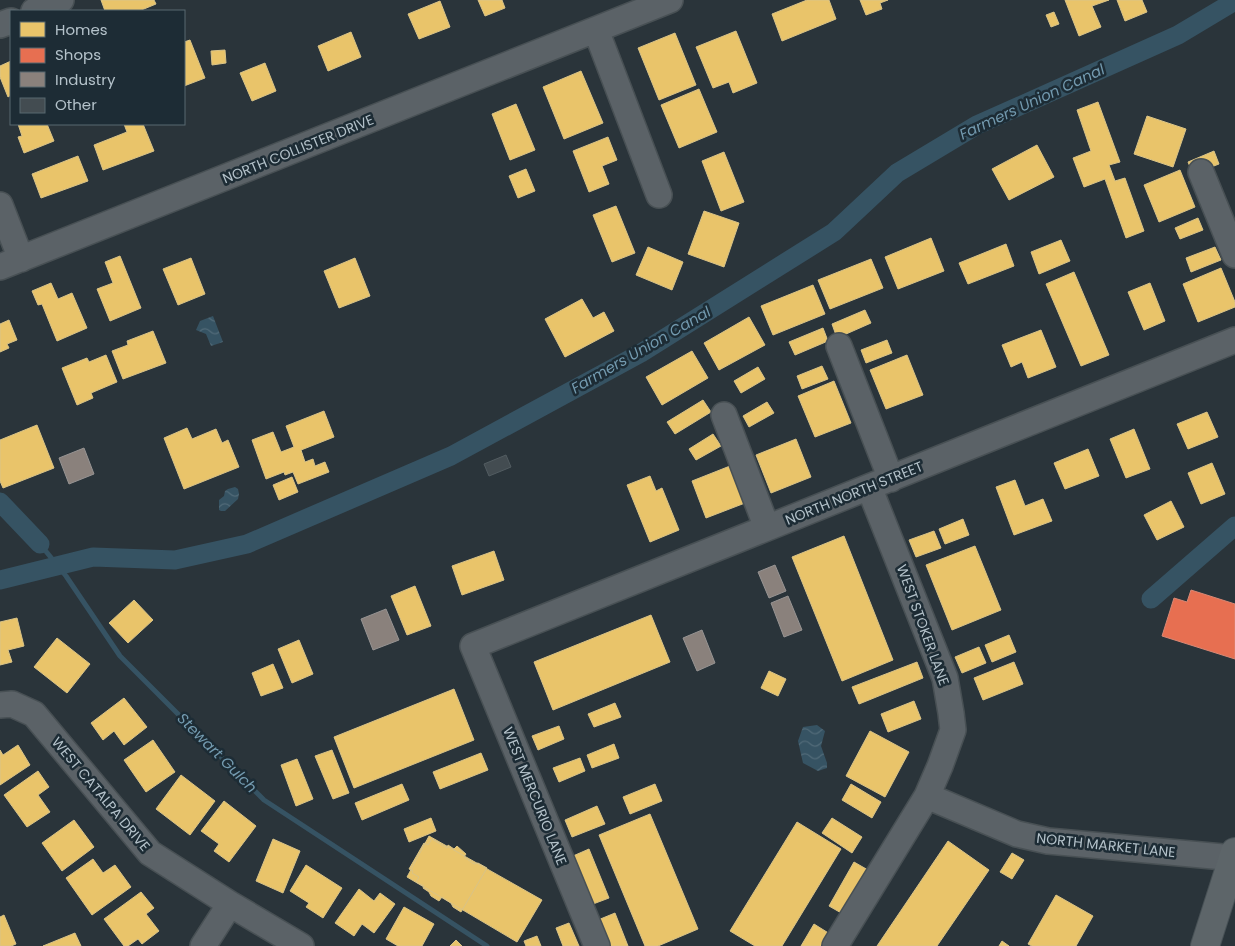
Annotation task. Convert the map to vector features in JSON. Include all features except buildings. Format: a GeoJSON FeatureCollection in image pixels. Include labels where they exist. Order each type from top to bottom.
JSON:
{"type":"FeatureCollection","features":[{"type":"Feature","properties":{"kind":"main road"},"geometry":{"type":"LineString","coordinates":[[1205,946],[1234,856]]}},
{"type":"Feature","properties":{"kind":"street"},"geometry":{"type":"LineString","coordinates":[[36,10],[61,0]]}},
{"type":"Feature","properties":{"kind":"street","name":"NORTH COLLISTER DRIVE"},"geometry":{"type":"LineString","coordinates":[[11,263],[670,0]]}},
{"type":"Feature","properties":{"kind":"street"},"geometry":{"type":"LineString","coordinates":[[596,30],[658,196]]}},
{"type":"Feature","properties":{"kind":"street"},"geometry":{"type":"LineString","coordinates":[[1202,172],[1235,255]]}},
{"type":"Feature","properties":{"kind":"street"},"geometry":{"type":"LineString","coordinates":[[0,205],[11,263]]}},
{"type":"Feature","properties":{"kind":"street","name":"NORTH NORTH STREET"},"geometry":{"type":"LineString","coordinates":[[473,646],[1235,340]]}},
{"type":"Feature","properties":{"kind":"street","name":"WEST STOKER LANE"},"geometry":{"type":"LineString","coordinates":[[835,946],[927,796],[953,730],[945,678],[880,483],[839,346]]}},
{"type":"Feature","properties":{"kind":"street"},"geometry":{"type":"LineString","coordinates":[[724,415],[767,528]]}},
{"type":"Feature","properties":{"kind":"street","name":"WEST MERCURIO LANE"},"geometry":{"type":"LineString","coordinates":[[473,646],[597,946]]}},
{"type":"Feature","properties":{"kind":"street","name":"WEST CATALPA DRIVE"},"geometry":{"type":"LineString","coordinates":[[0,704],[12,704],[34,714],[150,853],[301,946]]}},
{"type":"Feature","properties":{"kind":"street","name":"NORTH MARKET LANE"},"geometry":{"type":"LineString","coordinates":[[927,796],[1017,834],[1048,841],[1234,856]]}},
{"type":"Feature","properties":{"kind":"street"},"geometry":{"type":"LineString","coordinates":[[203,946],[230,904]]}},
{"type":"Feature","properties":{"kind":"water"},"geometry":{"type":"Polygon","coordinates":[[[213,316],[223,342],[211,346],[206,334],[196,330],[200,321],[213,316]]]}},
{"type":"Feature","properties":{"kind":"water"},"geometry":{"type":"Polygon","coordinates":[[[235,487],[238,489],[238,499],[225,511],[219,510],[219,500],[224,496],[225,491],[235,487]]]}},
{"type":"Feature","properties":{"kind":"water"},"geometry":{"type":"Polygon","coordinates":[[[817,725],[825,731],[821,746],[827,763],[827,768],[818,771],[803,763],[798,741],[803,727],[817,725]]]}},
{"type":"Feature","properties":{"kind":"waterway","name":"Farmers Union Canal"},"geometry":{"type":"LineString","coordinates":[[0,580],[93,557],[175,560],[247,544],[451,456],[641,353],[834,232],[897,173],[977,125],[1178,35],[1235,1]]}},
{"type":"Feature","properties":{"kind":"waterway","name":"Stewart Gulch"},"geometry":{"type":"LineString","coordinates":[[0,502],[40,544]]}},
{"type":"Feature","properties":{"kind":"waterway"},"geometry":{"type":"LineString","coordinates":[[1151,599],[1235,526]]}},
{"type":"Feature","properties":{"kind":"waterway","name":"Stewart Gulch"},"geometry":{"type":"LineString","coordinates":[[40,544],[66,576],[120,656],[264,800],[487,946]]}}]}
